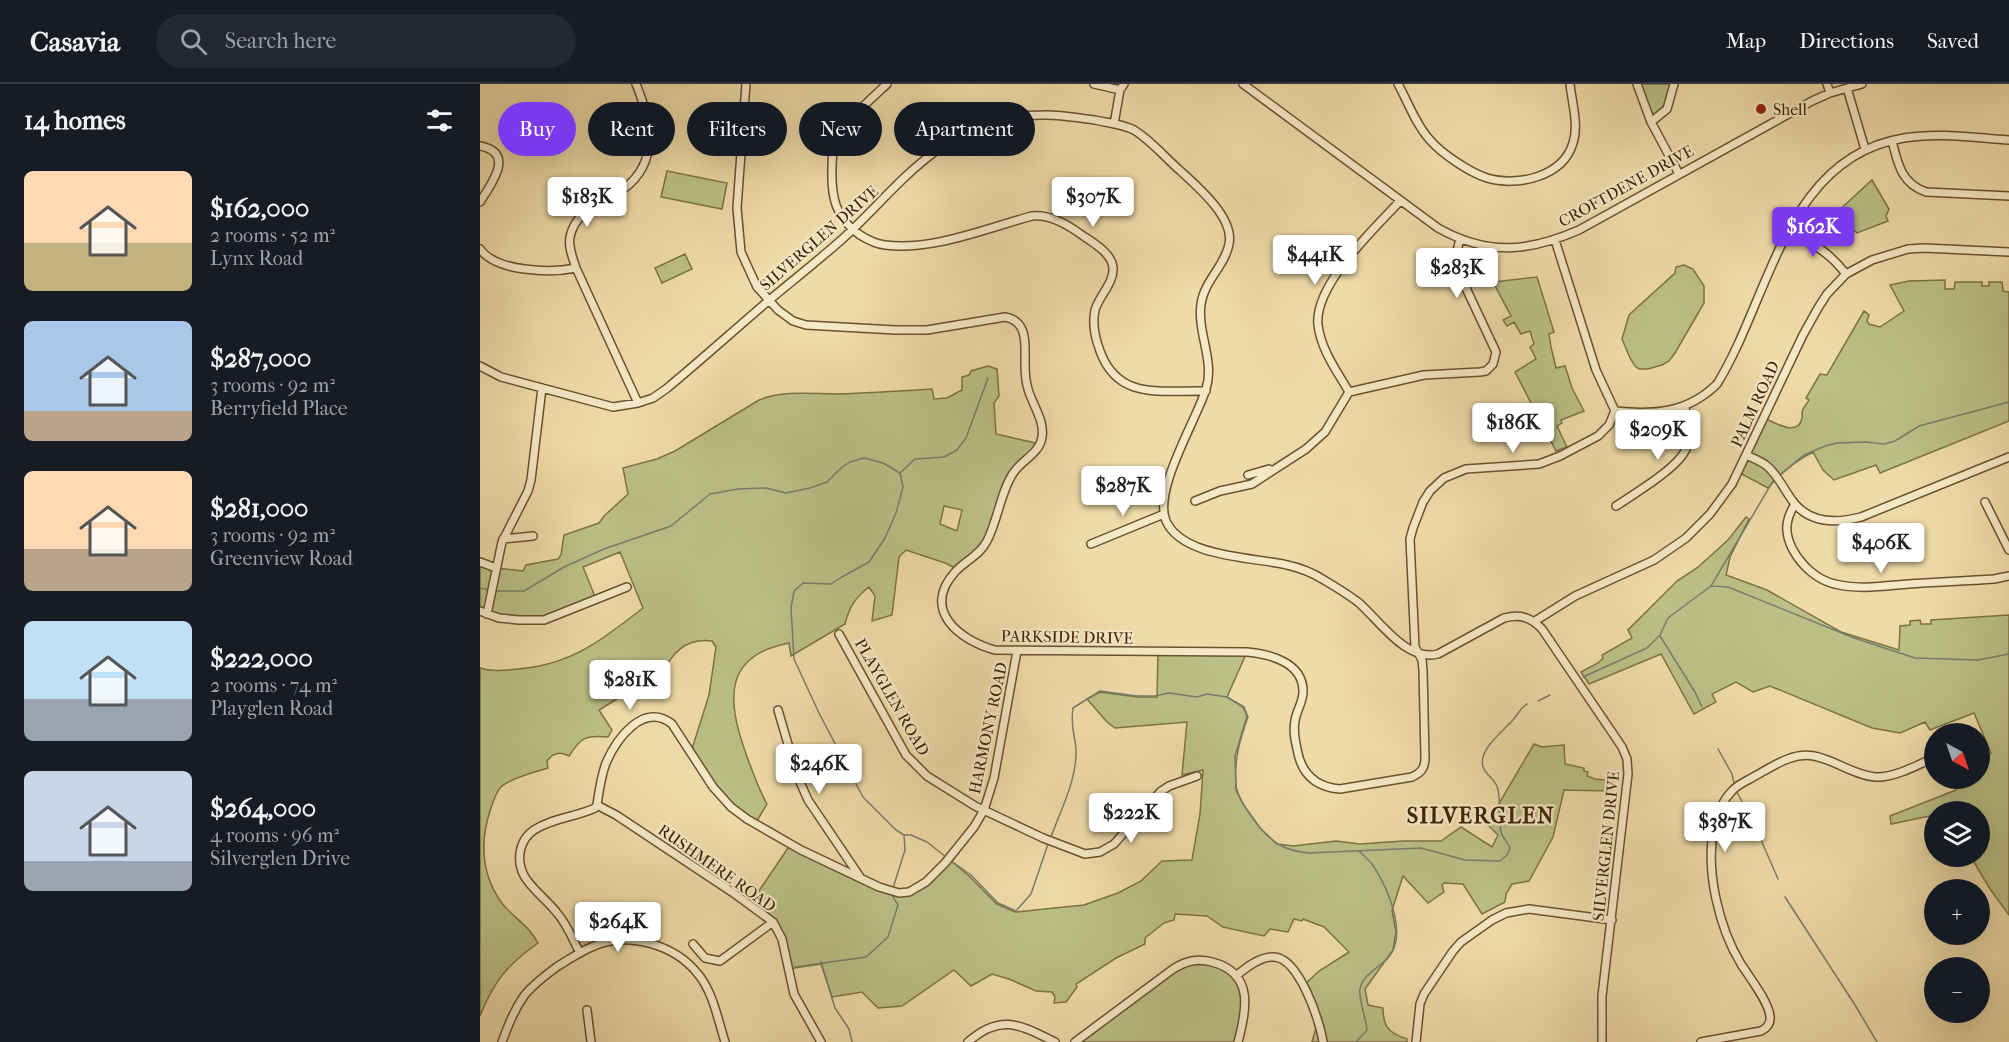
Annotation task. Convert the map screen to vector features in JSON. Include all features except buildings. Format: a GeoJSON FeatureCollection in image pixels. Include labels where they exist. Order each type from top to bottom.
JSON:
{"type":"FeatureCollection","features":[{"type":"Feature","properties":{"kind":"street"},"geometry":{"type":"LineString","coordinates":[[636,84],[647,113],[650,142],[647,160],[629,186],[587,210],[570,235],[570,247],[576,268],[638,403]]}},
{"type":"Feature","properties":{"kind":"street"},"geometry":{"type":"LineString","coordinates":[[746,84],[738,180],[738,234],[746,267],[768,301]]}},
{"type":"Feature","properties":{"kind":"street"},"geometry":{"type":"LineString","coordinates":[[887,84],[848,124],[837,138],[833,148],[831,178],[833,199],[838,213],[853,230],[874,242],[898,246],[956,237],[1032,216],[1044,216],[1066,225],[1097,246],[1112,263],[1113,274],[1096,306],[1094,320],[1098,347],[1112,374],[1122,383],[1139,389],[1206,391]]}},
{"type":"Feature","properties":{"kind":"street"},"geometry":{"type":"LineString","coordinates":[[1094,84],[1122,87],[1114,124]]}},
{"type":"Feature","properties":{"kind":"street","name":"CROFTDENE DRIVE"},"geometry":{"type":"LineString","coordinates":[[1243,84],[1438,228],[1460,239],[1485,246],[1506,248],[1532,246],[1556,240],[1593,222],[1785,115],[1830,93],[1862,84]]}},
{"type":"Feature","properties":{"kind":"street"},"geometry":{"type":"LineString","coordinates":[[1398,84],[1430,141],[1467,168],[1490,178],[1523,180],[1541,176],[1555,169],[1569,154],[1575,134],[1570,84]]}},
{"type":"Feature","properties":{"kind":"street"},"geometry":{"type":"LineString","coordinates":[[1637,84],[1651,122],[1679,174]]}},
{"type":"Feature","properties":{"kind":"street"},"geometry":{"type":"LineString","coordinates":[[1651,122],[1667,109],[1674,84]]}},
{"type":"Feature","properties":{"kind":"street"},"geometry":{"type":"LineString","coordinates":[[1827,84],[1830,93]]}},
{"type":"Feature","properties":{"kind":"street"},"geometry":{"type":"LineString","coordinates":[[1847,88],[1865,149]]}},
{"type":"Feature","properties":{"kind":"street","name":"SILVERGLEN DRIVE"},"geometry":{"type":"LineString","coordinates":[[480,366],[501,377],[613,407],[653,398],[853,230],[929,156],[956,138],[980,128],[1041,114],[1114,124],[1135,131],[1156,147],[1212,202],[1228,228],[1230,240],[1227,252],[1206,285],[1201,302],[1200,319],[1209,375],[1206,391],[1169,477],[1164,500],[1164,514]]}},
{"type":"Feature","properties":{"kind":"street"},"geometry":{"type":"LineString","coordinates":[[1615,411],[1654,412],[1685,407],[1710,391],[1722,376],[1788,232],[1810,196],[1841,164],[1865,149],[1920,136],[2009,140]]}},
{"type":"Feature","properties":{"kind":"street"},"geometry":{"type":"LineString","coordinates":[[1892,141],[1903,177],[1917,189],[1926,192],[2009,196]]}},
{"type":"Feature","properties":{"kind":"street"},"geometry":{"type":"LineString","coordinates":[[480,146],[494,153],[500,167],[480,202]]}},
{"type":"Feature","properties":{"kind":"street"},"geometry":{"type":"LineString","coordinates":[[1349,392],[1321,338],[1318,323],[1322,299],[1338,272],[1400,201]]}},
{"type":"Feature","properties":{"kind":"street"},"geometry":{"type":"LineString","coordinates":[[1788,232],[1819,247],[1835,260],[1846,274]]}},
{"type":"Feature","properties":{"kind":"street"},"geometry":{"type":"LineString","coordinates":[[1195,501],[1220,491],[1252,484],[1306,449],[1320,437],[1349,392],[1424,375],[1475,373],[1486,370],[1493,364],[1496,356],[1494,346],[1457,269],[1456,255],[1460,239]]}},
{"type":"Feature","properties":{"kind":"street"},"geometry":{"type":"LineString","coordinates":[[1418,654],[1415,647],[1410,539],[1430,491],[1444,478],[1466,469],[1527,466],[1549,461],[1598,436],[1609,425],[1615,411],[1593,361],[1556,240]]}},
{"type":"Feature","properties":{"kind":"street"},"geometry":{"type":"LineString","coordinates":[[480,249],[488,258],[504,265],[550,270],[576,268]]}},
{"type":"Feature","properties":{"kind":"street","name":"PALM ROAD"},"geometry":{"type":"LineString","coordinates":[[1535,621],[1575,596],[1654,560],[1686,538],[1710,514],[1725,495],[1746,455],[1818,308],[1827,294],[1846,274],[1872,260],[1908,249],[2009,252]]}},
{"type":"Feature","properties":{"kind":"street","name":"PARKSIDE DRIVE"},"geometry":{"type":"LineString","coordinates":[[768,301],[793,321],[813,325],[920,330],[1005,317],[1019,324],[1024,335],[1027,386],[1040,420],[1042,438],[1036,450],[1017,467],[1010,477],[985,545],[953,574],[945,587],[942,602],[946,618],[964,638],[995,650],[1247,652],[1277,658],[1293,669],[1302,684],[1303,697],[1296,714],[1294,727],[1301,766],[1305,773],[1315,781],[1340,789],[1412,777],[1424,768],[1423,670],[1422,660],[1418,654]]}},
{"type":"Feature","properties":{"kind":"street"},"geometry":{"type":"LineString","coordinates":[[542,388],[531,480],[528,491],[503,540],[484,613],[500,618],[544,620],[627,587]]}},
{"type":"Feature","properties":{"kind":"street"},"geometry":{"type":"LineString","coordinates":[[1616,506],[1664,472],[1682,456],[1688,442],[1685,407]]}},
{"type":"Feature","properties":{"kind":"street"},"geometry":{"type":"LineString","coordinates":[[1746,455],[1769,467],[1795,504],[1805,513],[1823,520],[1849,520],[2009,457]]}},
{"type":"Feature","properties":{"kind":"street"},"geometry":{"type":"LineString","coordinates":[[1248,475],[1275,468]]}},
{"type":"Feature","properties":{"kind":"street"},"geometry":{"type":"LineString","coordinates":[[1985,502],[2009,550]]}},
{"type":"Feature","properties":{"kind":"street"},"geometry":{"type":"LineString","coordinates":[[1795,504],[1785,524],[1792,549],[1810,571],[1835,584],[1876,586],[1994,579],[2009,576]]}},
{"type":"Feature","properties":{"kind":"street"},"geometry":{"type":"LineString","coordinates":[[1091,544],[1164,514],[1176,534],[1193,544],[1239,558],[1290,566],[1317,576],[1358,602],[1402,643],[1418,654],[1430,656],[1438,654],[1504,618],[1523,616],[1535,621]]}},
{"type":"Feature","properties":{"kind":"street"},"geometry":{"type":"LineString","coordinates":[[503,540],[533,536]]}},
{"type":"Feature","properties":{"kind":"street"},"geometry":{"type":"LineString","coordinates":[[480,562],[496,568]]}},
{"type":"Feature","properties":{"kind":"street","name":"SILVERGLEN DRIVE"},"geometry":{"type":"LineString","coordinates":[[1535,621],[1615,735],[1627,759],[1628,781],[1602,996],[1602,1042]]}},
{"type":"Feature","properties":{"kind":"street","name":"PLAYGLEN ROAD"},"geometry":{"type":"LineString","coordinates":[[839,634],[909,759],[927,776],[957,796],[984,810],[1080,853],[1090,854],[1104,851],[1121,837],[1160,792],[1169,786],[1197,776]]}},
{"type":"Feature","properties":{"kind":"street","name":"HARMONY ROAD"},"geometry":{"type":"LineString","coordinates":[[861,879],[898,892],[909,892],[920,887],[953,854],[984,810],[994,778],[1017,651]]}},
{"type":"Feature","properties":{"kind":"street"},"geometry":{"type":"LineString","coordinates":[[778,710],[797,775],[807,800],[861,879]]}},
{"type":"Feature","properties":{"kind":"street"},"geometry":{"type":"LineString","coordinates":[[580,953],[559,914],[527,882],[521,870],[520,855],[526,839],[534,830],[554,821],[591,810],[597,805],[604,769],[618,741],[638,722],[650,717],[660,717],[672,724],[713,787],[738,813],[772,835],[861,879]]}},
{"type":"Feature","properties":{"kind":"street"},"geometry":{"type":"LineString","coordinates":[[1701,1042],[1761,1031],[1768,1026],[1770,1020],[1765,1002],[1731,947],[1721,918],[1717,897],[1713,864],[1714,829],[1719,811],[1732,791],[1780,762],[1802,755],[1822,758],[1856,772],[1877,777],[1898,773],[1924,762]]}},
{"type":"Feature","properties":{"kind":"street","name":"RUSHMERE ROAD"},"geometry":{"type":"LineString","coordinates":[[597,805],[732,892],[773,922],[782,939],[794,994],[820,1042]]}},
{"type":"Feature","properties":{"kind":"street"},"geometry":{"type":"LineString","coordinates":[[1416,1042],[1420,1004],[1424,994],[1461,942],[1492,920],[1506,913],[1529,909],[1612,920]]}},
{"type":"Feature","properties":{"kind":"street"},"geometry":{"type":"LineString","coordinates":[[693,944],[705,958],[720,961],[773,922]]}},
{"type":"Feature","properties":{"kind":"street"},"geometry":{"type":"LineString","coordinates":[[502,1042],[515,1011],[530,989],[544,976],[580,953],[603,943],[624,940],[660,946],[689,964],[703,980],[725,1042]]}},
{"type":"Feature","properties":{"kind":"street"},"geometry":{"type":"LineString","coordinates":[[1237,975],[1265,958],[1275,957],[1287,961],[1297,973],[1314,1009],[1323,1042]]}},
{"type":"Feature","properties":{"kind":"street"},"geometry":{"type":"LineString","coordinates":[[1076,1042],[1150,986],[1186,962],[1198,960],[1210,961],[1228,968],[1237,975],[1245,1009],[1238,1042]]}},
{"type":"Feature","properties":{"kind":"street"},"geometry":{"type":"LineString","coordinates":[[587,1010],[591,1042]]}},
{"type":"Feature","properties":{"kind":"street"},"geometry":{"type":"LineString","coordinates":[[968,1042],[989,1028],[1005,1024],[1019,1026],[1055,1042]]}},
{"type":"Feature","properties":{"kind":"green space"},"geometry":{"type":"Polygon","coordinates":[[[1637,84],[1674,84],[1670,103],[1652,123],[1637,84]]]}},
{"type":"Feature","properties":{"kind":"green space"},"geometry":{"type":"Polygon","coordinates":[[[667,171],[727,183],[722,209],[661,197],[667,171]]]}},
{"type":"Feature","properties":{"kind":"green space"},"geometry":{"type":"Polygon","coordinates":[[[1872,180],[1889,209],[1886,216],[1888,221],[1857,233],[1835,214],[1872,180]]]}},
{"type":"Feature","properties":{"kind":"green space"},"geometry":{"type":"Polygon","coordinates":[[[685,254],[692,269],[662,283],[655,268],[685,254]]]}},
{"type":"Feature","properties":{"kind":"green space"},"geometry":{"type":"Polygon","coordinates":[[[1684,265],[1693,269],[1704,286],[1704,303],[1669,361],[1648,369],[1639,369],[1630,358],[1622,339],[1629,315],[1675,273],[1676,267],[1684,265]]]}},
{"type":"Feature","properties":{"kind":"green space"},"geometry":{"type":"Polygon","coordinates":[[[1537,277],[1554,332],[1549,334],[1556,368],[1565,366],[1572,388],[1584,411],[1561,420],[1562,423],[1557,426],[1567,447],[1556,451],[1515,372],[1536,359],[1530,347],[1534,344],[1530,331],[1521,334],[1514,322],[1507,326],[1503,320],[1511,316],[1493,282],[1537,277]]]}},
{"type":"Feature","properties":{"kind":"green space"},"geometry":{"type":"Polygon","coordinates":[[[1945,280],[1945,289],[1954,289],[1955,282],[1982,282],[1982,286],[1989,286],[1989,282],[2002,282],[2003,291],[2009,292],[2009,421],[1880,473],[1876,465],[1834,480],[1823,470],[1813,452],[1789,468],[1768,488],[1738,472],[1764,418],[1791,428],[1800,424],[1803,409],[1809,400],[1806,398],[1820,374],[1827,375],[1864,311],[1869,315],[1867,321],[1869,324],[1880,327],[1904,311],[1890,285],[1909,281],[1945,280]]]}},
{"type":"Feature","properties":{"kind":"green space"},"geometry":{"type":"Polygon","coordinates":[[[988,366],[997,369],[999,396],[994,403],[996,434],[1040,444],[1017,467],[987,541],[957,569],[906,550],[899,557],[892,615],[872,621],[875,596],[869,587],[854,603],[845,624],[791,656],[789,643],[768,649],[753,657],[742,668],[736,681],[734,696],[738,729],[757,784],[767,804],[755,824],[718,793],[691,752],[709,695],[716,647],[712,641],[695,642],[681,648],[671,659],[663,674],[644,682],[599,710],[612,730],[608,737],[589,737],[581,741],[569,756],[560,753],[554,755],[547,761],[548,768],[517,778],[499,789],[487,820],[485,832],[484,856],[489,880],[501,902],[530,931],[538,943],[518,959],[496,983],[480,1016],[480,668],[508,670],[537,667],[554,662],[585,649],[643,608],[620,552],[583,567],[596,599],[546,619],[520,620],[480,611],[480,561],[496,568],[523,571],[526,565],[558,559],[561,555],[564,535],[599,523],[628,494],[623,468],[657,459],[675,451],[759,400],[788,394],[932,389],[934,399],[947,398],[962,390],[962,377],[969,375],[971,371],[988,366]],[[944,506],[940,524],[957,531],[962,510],[944,506]]]}},
{"type":"Feature","properties":{"kind":"green space"},"geometry":{"type":"Polygon","coordinates":[[[1746,517],[1749,519],[1730,557],[1726,575],[1767,590],[1841,632],[1899,650],[1900,626],[1910,625],[1910,621],[1920,620],[1921,624],[1931,624],[1931,620],[2009,615],[2009,915],[1990,889],[1990,879],[1984,879],[1977,867],[1990,867],[1990,801],[1928,801],[1955,789],[1990,789],[1990,723],[1978,723],[1974,713],[1948,723],[1925,722],[1900,733],[1872,728],[1770,686],[1753,692],[1736,682],[1712,694],[1716,702],[1694,714],[1661,654],[1589,684],[1581,672],[1598,663],[1603,658],[1602,655],[1632,638],[1628,630],[1677,581],[1697,568],[1728,540],[1746,517]]]}},
{"type":"Feature","properties":{"kind":"green space"},"geometry":{"type":"Polygon","coordinates":[[[1158,652],[1247,652],[1227,697],[1243,707],[1247,716],[1235,756],[1236,790],[1260,828],[1277,844],[1293,846],[1336,841],[1360,844],[1441,841],[1461,827],[1492,847],[1498,835],[1487,824],[1534,744],[1542,747],[1564,745],[1565,764],[1584,768],[1584,771],[1588,772],[1587,776],[1595,779],[1613,781],[1611,791],[1564,790],[1553,837],[1529,881],[1512,884],[1506,894],[1505,902],[1482,914],[1463,884],[1444,883],[1442,885],[1444,892],[1428,903],[1403,876],[1392,910],[1396,932],[1393,950],[1365,989],[1368,1005],[1383,1008],[1384,1020],[1388,1028],[1391,1032],[1407,1039],[1407,1042],[1312,1042],[1318,1021],[1303,986],[1319,971],[1349,952],[1324,927],[1303,919],[1302,921],[1294,919],[1288,932],[1270,929],[1264,936],[1223,927],[1207,916],[1175,914],[1174,920],[1164,923],[1145,938],[1145,944],[1116,958],[1076,984],[1077,987],[1066,1002],[1054,1003],[1055,997],[1052,992],[1036,991],[992,974],[971,986],[954,970],[902,1006],[878,1008],[862,992],[832,997],[821,964],[788,969],[779,930],[750,904],[790,845],[879,888],[909,893],[949,859],[997,904],[1015,912],[1084,905],[1118,893],[1141,881],[1162,861],[1192,860],[1200,814],[1203,770],[1182,775],[1187,722],[1115,728],[1087,699],[1100,692],[1157,697],[1158,652]]]}},
{"type":"Feature","properties":{"kind":"green space"},"geometry":{"type":"Polygon","coordinates":[[[1924,803],[1924,817],[1891,824],[1890,816],[1924,803]]]}},
{"type":"Feature","properties":{"kind":"green space"},"geometry":{"type":"Polygon","coordinates":[[[1189,960],[1232,970],[1245,997],[1238,1042],[1075,1042],[1189,960]]]}},
{"type":"Feature","properties":{"kind":"waterway"},"geometry":{"type":"LineString","coordinates":[[900,473],[915,459],[944,457],[957,450],[966,438],[988,378]]}},
{"type":"Feature","properties":{"kind":"waterway"},"geometry":{"type":"LineString","coordinates":[[1781,474],[1804,455],[1825,446],[1837,443],[1866,442],[1884,444],[1895,441],[1919,426],[2009,402]]}},
{"type":"Feature","properties":{"kind":"waterway"},"geometry":{"type":"LineString","coordinates":[[494,591],[524,591],[564,567],[604,549],[671,526],[710,494],[738,489],[766,488],[786,493],[810,488],[827,482],[850,462],[864,458],[883,463],[900,473],[903,487],[896,513],[885,538],[869,562],[831,584],[803,583],[794,591],[791,608],[794,659],[863,797],[896,830],[927,842],[946,857]]}},
{"type":"Feature","properties":{"kind":"waterway"},"geometry":{"type":"LineString","coordinates":[[1711,586],[1773,481]]}},
{"type":"Feature","properties":{"kind":"waterway"},"geometry":{"type":"LineString","coordinates":[[1583,677],[1647,648],[1660,635],[1668,618],[1711,586],[1728,587],[1854,638],[1915,658],[1978,660],[2009,654]]}},
{"type":"Feature","properties":{"kind":"waterway"},"geometry":{"type":"LineString","coordinates":[[480,588],[489,590]]}},
{"type":"Feature","properties":{"kind":"waterway"},"geometry":{"type":"LineString","coordinates":[[1660,636],[1702,707]]}},
{"type":"Feature","properties":{"kind":"waterway"},"geometry":{"type":"LineString","coordinates":[[1051,837],[1068,794],[1076,761],[1072,725],[1073,708],[1100,691],[1137,696],[1169,693],[1197,697],[1207,694],[1227,697],[1244,707],[1248,717],[1238,750],[1236,785],[1241,800],[1252,818],[1278,844],[1309,853],[1421,848],[1465,860],[1500,861],[1507,855],[1510,848],[1501,832],[1497,787],[1484,770],[1482,761],[1487,748],[1527,704]]}},
{"type":"Feature","properties":{"kind":"waterway"},"geometry":{"type":"LineString","coordinates":[[1538,701],[1550,695]]}},
{"type":"Feature","properties":{"kind":"waterway"},"geometry":{"type":"LineString","coordinates":[[1718,749],[1732,774],[1734,783]]}},
{"type":"Feature","properties":{"kind":"waterway"},"geometry":{"type":"LineString","coordinates":[[1737,792],[1778,879]]}},
{"type":"Feature","properties":{"kind":"waterway"},"geometry":{"type":"LineString","coordinates":[[893,888],[905,850],[904,835]]}},
{"type":"Feature","properties":{"kind":"waterway"},"geometry":{"type":"LineString","coordinates":[[950,860],[971,875],[998,903],[1016,911],[1031,894],[1048,844]]}},
{"type":"Feature","properties":{"kind":"waterway"},"geometry":{"type":"LineString","coordinates":[[1356,1042],[1367,1030],[1360,997],[1361,984],[1388,958],[1394,948],[1396,937],[1394,911],[1384,885],[1372,864],[1359,851]]}},
{"type":"Feature","properties":{"kind":"waterway"},"geometry":{"type":"LineString","coordinates":[[795,967],[866,957],[888,937],[898,905],[893,893]]}},
{"type":"Feature","properties":{"kind":"waterway"},"geometry":{"type":"LineString","coordinates":[[1785,897],[1877,1042]]}},
{"type":"Feature","properties":{"kind":"waterway"},"geometry":{"type":"LineString","coordinates":[[821,962],[835,1008],[849,1029],[852,1042]]}},
{"type":"Feature","properties":{"kind":"place","name":"Shell"},"geometry":{"type":"Point","coordinates":[1761,109]}},
{"type":"Feature","properties":{"kind":"district","name":"SILVERGLEN"},"geometry":{"type":"Point","coordinates":[1481,816]}}]}
